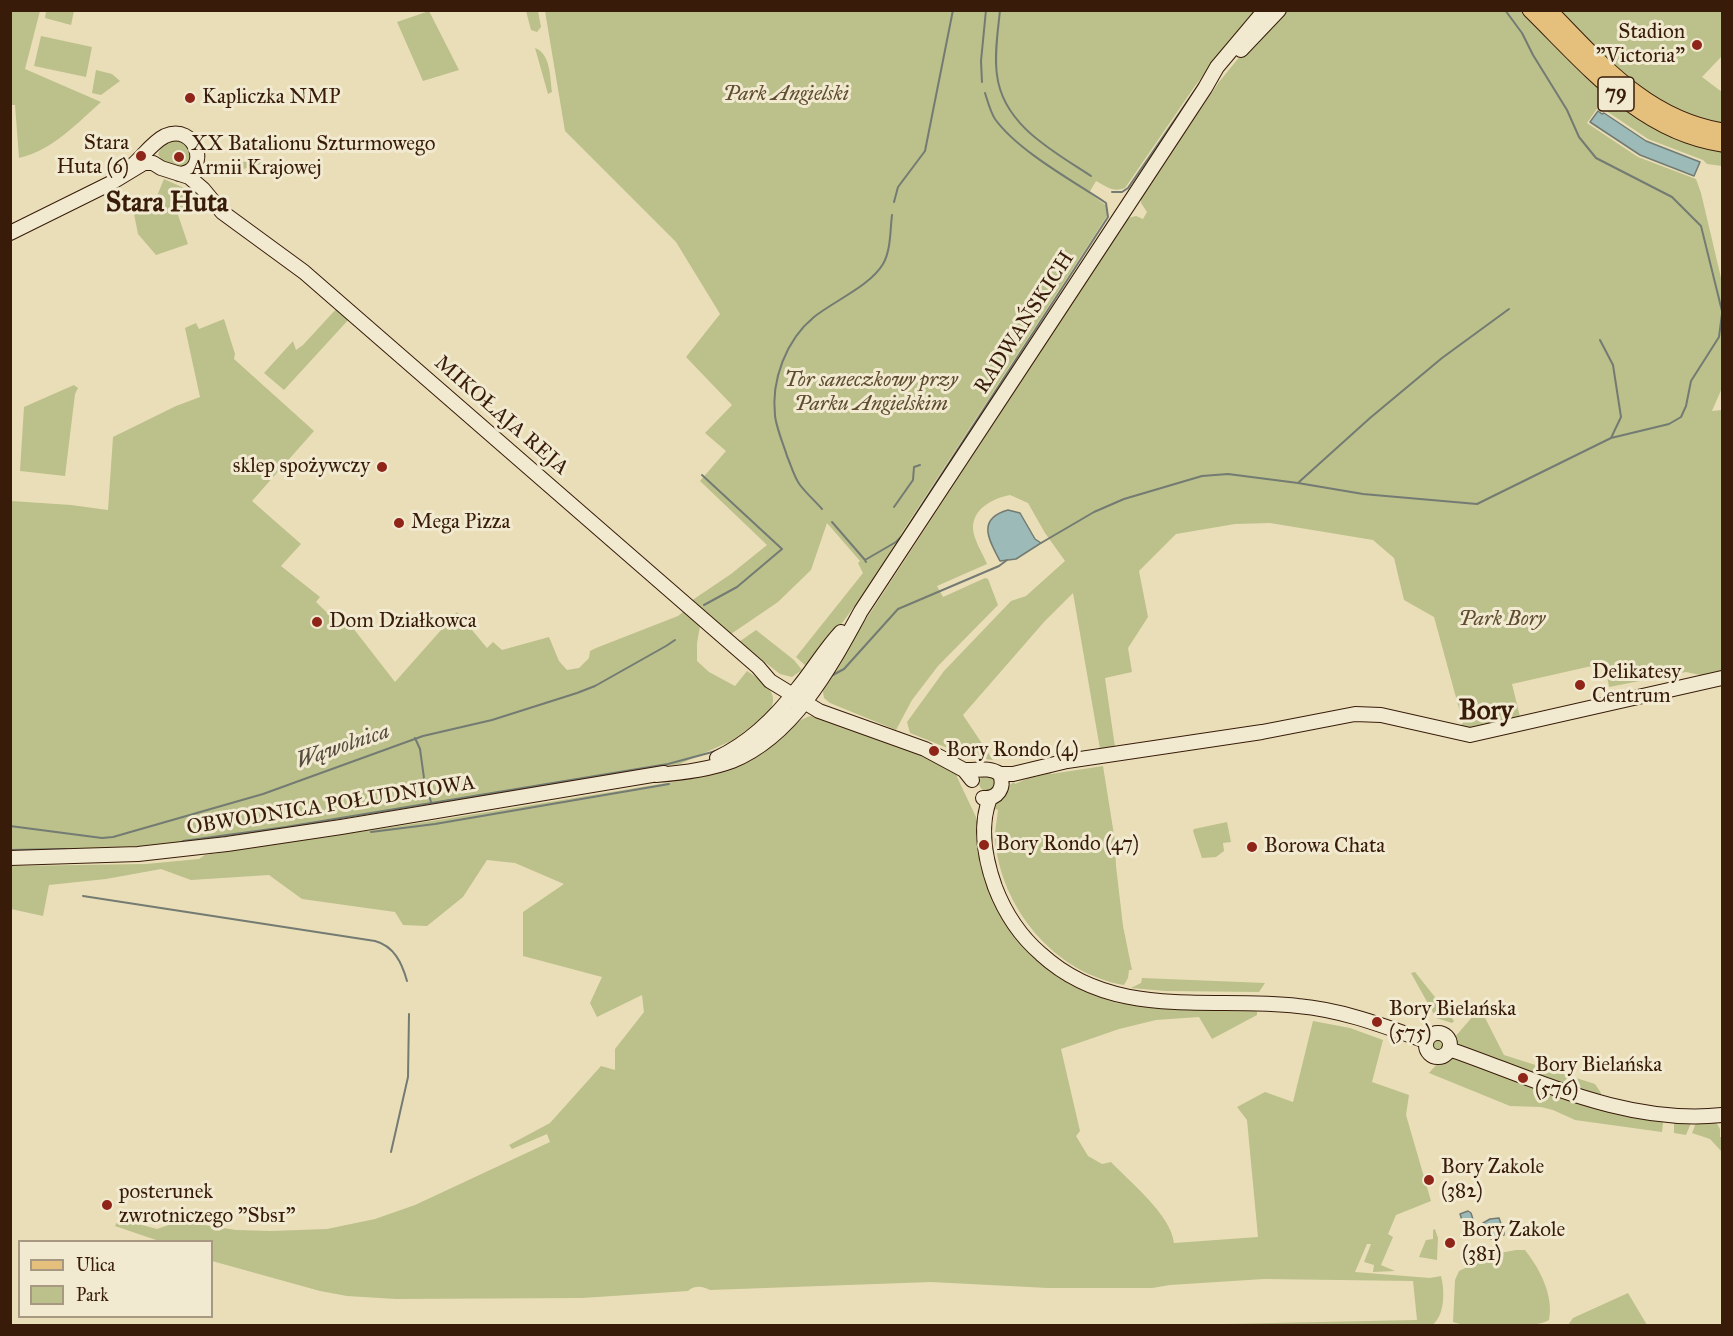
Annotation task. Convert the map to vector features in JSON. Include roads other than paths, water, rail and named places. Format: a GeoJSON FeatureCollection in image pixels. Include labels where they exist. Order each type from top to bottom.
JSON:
{"type":"FeatureCollection","features":[{"type":"Feature","properties":{"kind":"main road","name":"79"},"geometry":{"type":"LineString","coordinates":[[1530,10],[1611,90],[1638,111],[1677,132],[1722,144]]}},
{"type":"Feature","properties":{"kind":"main road","name":"79"},"geometry":{"type":"LineString","coordinates":[[1549,10],[1612,73],[1646,101],[1683,121],[1722,131]]}},
{"type":"Feature","properties":{"kind":"street","name":"RADWAŃSKICH"},"geometry":{"type":"LineString","coordinates":[[779,720],[800,696],[837,637],[861,611],[1217,67],[1265,10]]}},
{"type":"Feature","properties":{"kind":"street","name":"RADWAŃSKICH"},"geometry":{"type":"LineString","coordinates":[[1204,88],[1279,10]]}},
{"type":"Feature","properties":{"kind":"street"},"geometry":{"type":"LineString","coordinates":[[126,173],[156,143],[172,133],[183,134],[192,140],[201,181]]}},
{"type":"Feature","properties":{"kind":"street"},"geometry":{"type":"LineString","coordinates":[[156,143],[154,156],[160,168]]}},
{"type":"Feature","properties":{"kind":"street"},"geometry":{"type":"LineString","coordinates":[[179,174],[192,170],[196,165],[197,157]]}},
{"type":"Feature","properties":{"kind":"street"},"geometry":{"type":"LineString","coordinates":[[10,233],[148,162],[201,181]]}},
{"type":"Feature","properties":{"kind":"street","name":"MIKOŁAJA REJA"},"geometry":{"type":"LineString","coordinates":[[201,181],[213,201],[232,220],[304,272],[758,667],[819,711],[925,749],[971,774]]}},
{"type":"Feature","properties":{"kind":"street","name":"MIKOŁAJA REJA"},"geometry":{"type":"LineString","coordinates":[[758,667],[770,681],[862,726]]}},
{"type":"Feature","properties":{"kind":"street"},"geometry":{"type":"LineString","coordinates":[[985,797],[973,789],[971,774],[988,768],[1005,777],[1067,761],[1262,732],[1355,714],[1381,715],[1470,735],[1722,678]]}},
{"type":"Feature","properties":{"kind":"street"},"geometry":{"type":"LineString","coordinates":[[770,681],[777,698],[779,720],[819,711]]}},
{"type":"Feature","properties":{"kind":"street","name":"OBWODNICA POŁUDNIOWA"},"geometry":{"type":"LineString","coordinates":[[10,858],[100,856],[190,849],[693,771],[733,760],[757,747],[779,720]]}},
{"type":"Feature","properties":{"kind":"street"},"geometry":{"type":"LineString","coordinates":[[985,797],[999,792],[1005,777]]}},
{"type":"Feature","properties":{"kind":"street"},"geometry":{"type":"LineString","coordinates":[[985,797],[986,854],[996,890],[1019,930],[1049,962],[1078,981],[1112,994],[1149,1001],[1277,1004],[1322,1009],[1352,1016],[1426,1041],[1426,1050],[1432,1056],[1442,1057],[1449,1049],[1579,1096],[1627,1110],[1669,1116],[1722,1114]]}},
{"type":"Feature","properties":{"kind":"water"},"geometry":{"type":"Polygon","coordinates":[[[1598,111],[1646,141],[1700,162],[1694,176],[1640,155],[1590,122],[1598,111]]]}},
{"type":"Feature","properties":{"kind":"water"},"geometry":{"type":"Polygon","coordinates":[[[1008,510],[1020,513],[1035,539],[1041,543],[1016,559],[1000,561],[988,531],[992,519],[1008,510]]]}},
{"type":"Feature","properties":{"kind":"water"},"geometry":{"type":"Polygon","coordinates":[[[1468,1211],[1471,1213],[1476,1229],[1466,1232],[1460,1214],[1468,1211]]]}},
{"type":"Feature","properties":{"kind":"water"},"geometry":{"type":"Polygon","coordinates":[[[1499,1218],[1504,1235],[1491,1239],[1487,1236],[1483,1223],[1499,1218]]]}},
{"type":"Feature","properties":{"kind":"waterway"},"geometry":{"type":"LineString","coordinates":[[894,202],[898,187],[925,151],[953,10]]}},
{"type":"Feature","properties":{"kind":"waterway"},"geometry":{"type":"LineString","coordinates":[[982,82],[981,61],[986,10]]}},
{"type":"Feature","properties":{"kind":"waterway"},"geometry":{"type":"LineString","coordinates":[[1000,10],[996,67],[1001,93],[1009,108],[1032,135],[1091,176]]}},
{"type":"Feature","properties":{"kind":"waterway"},"geometry":{"type":"LineString","coordinates":[[1505,10],[1522,33],[1567,110],[1579,137],[1596,158],[1672,197],[1701,226],[1722,311]]}},
{"type":"Feature","properties":{"kind":"waterway"},"geometry":{"type":"LineString","coordinates":[[1112,192],[1122,192],[1128,188],[1204,77]]}},
{"type":"Feature","properties":{"kind":"waterway"},"geometry":{"type":"LineString","coordinates":[[866,562],[865,560],[901,537],[1108,217],[1106,203],[1047,165],[1005,131],[993,116],[985,93]]}},
{"type":"Feature","properties":{"kind":"waterway"},"geometry":{"type":"LineString","coordinates":[[822,509],[798,482],[780,436],[774,402],[778,375],[788,349],[804,326],[870,279],[883,264],[889,247],[892,215]]}},
{"type":"Feature","properties":{"kind":"waterway"},"geometry":{"type":"LineString","coordinates":[[1299,482],[1370,418],[1442,358],[1509,309]]}},
{"type":"Feature","properties":{"kind":"waterway"},"geometry":{"type":"LineString","coordinates":[[1041,543],[1094,512],[1124,499],[1202,476],[1228,474],[1363,494],[1477,504],[1611,438],[1669,424],[1681,417],[1686,406],[1691,381],[1719,337],[1722,314]]}},
{"type":"Feature","properties":{"kind":"waterway"},"geometry":{"type":"LineString","coordinates":[[1600,340],[1613,365],[1621,417],[1611,438]]}},
{"type":"Feature","properties":{"kind":"waterway"},"geometry":{"type":"LineString","coordinates":[[894,507],[913,480],[914,467],[920,465]]}},
{"type":"Feature","properties":{"kind":"waterway"},"geometry":{"type":"LineString","coordinates":[[702,475],[782,549],[737,587],[704,605]]}},
{"type":"Feature","properties":{"kind":"waterway"},"geometry":{"type":"LineString","coordinates":[[832,522],[865,560]]}},
{"type":"Feature","properties":{"kind":"waterway"},"geometry":{"type":"LineString","coordinates":[[831,676],[844,669],[898,609],[999,566],[1007,560]]}},
{"type":"Feature","properties":{"kind":"waterway","name":"Wąwolnica"},"geometry":{"type":"LineString","coordinates":[[10,826],[102,838],[113,837],[263,794],[423,736],[492,720],[577,693],[595,686],[675,640]]}},
{"type":"Feature","properties":{"kind":"waterway"},"geometry":{"type":"LineString","coordinates":[[415,738],[420,749],[424,778],[431,802]]}},
{"type":"Feature","properties":{"kind":"waterway"},"geometry":{"type":"LineString","coordinates":[[183,841],[286,827],[668,764],[716,751]]}},
{"type":"Feature","properties":{"kind":"waterway"},"geometry":{"type":"LineString","coordinates":[[371,832],[435,824],[669,784]]}},
{"type":"Feature","properties":{"kind":"waterway"},"geometry":{"type":"LineString","coordinates":[[10,850],[67,849]]}},
{"type":"Feature","properties":{"kind":"waterway"},"geometry":{"type":"LineString","coordinates":[[83,896],[375,941],[382,943],[392,951],[403,968],[407,981]]}},
{"type":"Feature","properties":{"kind":"waterway"},"geometry":{"type":"LineString","coordinates":[[391,1152],[408,1077],[409,1014]]}},
{"type":"Feature","properties":{"kind":"place","name":"Stadion \"Victoria\""},"geometry":{"type":"Point","coordinates":[1697,45]}},
{"type":"Feature","properties":{"kind":"place","name":"Kapliczka NMP"},"geometry":{"type":"Point","coordinates":[190,98]}},
{"type":"Feature","properties":{"kind":"place","name":"Stara Huta (6)"},"geometry":{"type":"Point","coordinates":[141,156]}},
{"type":"Feature","properties":{"kind":"place","name":"XX Batalionu Szturmowego Armii Krajowej"},"geometry":{"type":"Point","coordinates":[179,157]}},
{"type":"Feature","properties":{"kind":"place","name":"sklep spożywczy"},"geometry":{"type":"Point","coordinates":[382,467]}},
{"type":"Feature","properties":{"kind":"place","name":"Mega Pizza"},"geometry":{"type":"Point","coordinates":[399,523]}},
{"type":"Feature","properties":{"kind":"place","name":"Dom Działkowca"},"geometry":{"type":"Point","coordinates":[317,622]}},
{"type":"Feature","properties":{"kind":"place","name":"Delikatesy Centrum"},"geometry":{"type":"Point","coordinates":[1580,685]}},
{"type":"Feature","properties":{"kind":"place","name":"Bory Rondo (4)"},"geometry":{"type":"Point","coordinates":[934,751]}},
{"type":"Feature","properties":{"kind":"place","name":"Bory Rondo (47)"},"geometry":{"type":"Point","coordinates":[984,845]}},
{"type":"Feature","properties":{"kind":"place","name":"Borowa Chata"},"geometry":{"type":"Point","coordinates":[1252,847]}},
{"type":"Feature","properties":{"kind":"place","name":"Bory Bielańska (575)"},"geometry":{"type":"Point","coordinates":[1377,1022]}},
{"type":"Feature","properties":{"kind":"place","name":"Bory Bielańska (576)"},"geometry":{"type":"Point","coordinates":[1523,1078]}},
{"type":"Feature","properties":{"kind":"place","name":"Bory Zakole (382)"},"geometry":{"type":"Point","coordinates":[1429,1180]}},
{"type":"Feature","properties":{"kind":"place","name":"posterunek zwrotniczego \"Sbs1\""},"geometry":{"type":"Point","coordinates":[107,1205]}},
{"type":"Feature","properties":{"kind":"place","name":"Bory Zakole (381)"},"geometry":{"type":"Point","coordinates":[1450,1243]}},
{"type":"Feature","properties":{"kind":"district","name":"Stara Huta"},"geometry":{"type":"Point","coordinates":[167,204]}},
{"type":"Feature","properties":{"kind":"district","name":"Bory"},"geometry":{"type":"Point","coordinates":[1486,712]}},
{"type":"Feature","properties":{"kind":"park label","name":"Park Angielski"},"geometry":{"type":"Point","coordinates":[786,95]}},
{"type":"Feature","properties":{"kind":"park label","name":"Tor saneczkowy przy Parku Angielskim"},"geometry":{"type":"Point","coordinates":[871,393]}},
{"type":"Feature","properties":{"kind":"park label","name":"Park Bory"},"geometry":{"type":"Point","coordinates":[1502,620]}}]}
